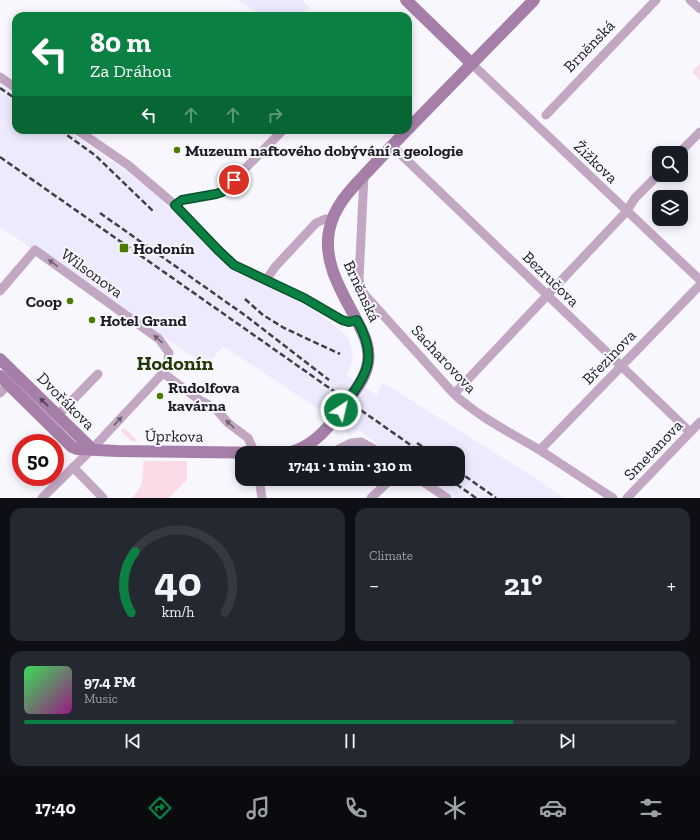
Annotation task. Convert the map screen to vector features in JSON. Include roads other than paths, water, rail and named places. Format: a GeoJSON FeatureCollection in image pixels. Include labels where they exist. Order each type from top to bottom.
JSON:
{"type":"FeatureCollection","features":[{"type":"Feature","properties":{"kind":"main road","name":"Brněnská"},"geometry":{"type":"LineString","coordinates":[[412,126],[534,0]]}},
{"type":"Feature","properties":{"kind":"main road"},"geometry":{"type":"LineString","coordinates":[[408,1],[472,64]]}},
{"type":"Feature","properties":{"kind":"main road","name":"Brněnská"},"geometry":{"type":"LineString","coordinates":[[306,446],[316,440],[332,422],[359,384],[367,368],[369,352],[367,342],[336,280],[331,266],[328,242],[332,219],[343,198],[404,134]]}},
{"type":"Feature","properties":{"kind":"main road","name":"Dvořákova"},"geometry":{"type":"LineString","coordinates":[[0,359],[92,449]]}},
{"type":"Feature","properties":{"kind":"main road","name":"Dvořákova"},"geometry":{"type":"LineString","coordinates":[[4,380],[72,447],[77,449],[92,449]]}},
{"type":"Feature","properties":{"kind":"main road","name":"Úprkova"},"geometry":{"type":"LineString","coordinates":[[92,449],[117,451],[235,453]]}},
{"type":"Feature","properties":{"kind":"street","name":"Brněnská"},"geometry":{"type":"LineString","coordinates":[[546,115],[656,0]]}},
{"type":"Feature","properties":{"kind":"street"},"geometry":{"type":"LineString","coordinates":[[690,0],[700,9]]}},
{"type":"Feature","properties":{"kind":"street","name":"Žižkova"},"geometry":{"type":"LineString","coordinates":[[472,64],[528,116],[626,212],[700,280]]}},
{"type":"Feature","properties":{"kind":"street"},"geometry":{"type":"LineString","coordinates":[[0,77],[12,85]]}},
{"type":"Feature","properties":{"kind":"street"},"geometry":{"type":"LineString","coordinates":[[686,146],[700,132]]}},
{"type":"Feature","properties":{"kind":"street"},"geometry":{"type":"LineString","coordinates":[[83,134],[128,165],[175,205],[227,259],[242,269],[304,298],[342,320],[349,322],[357,320]]}},
{"type":"Feature","properties":{"kind":"street"},"geometry":{"type":"LineString","coordinates":[[175,205],[182,200],[222,192],[279,134]]}},
{"type":"Feature","properties":{"kind":"street","name":"Bezručova"},"geometry":{"type":"LineString","coordinates":[[392,146],[690,432]]}},
{"type":"Feature","properties":{"kind":"street","name":"Sacharovova"},"geometry":{"type":"LineString","coordinates":[[364,175],[359,279],[361,288],[365,295],[454,394],[480,415],[540,450],[612,498]]}},
{"type":"Feature","properties":{"kind":"street"},"geometry":{"type":"LineString","coordinates":[[454,394],[626,212],[635,198],[652,181]]}},
{"type":"Feature","properties":{"kind":"street"},"geometry":{"type":"LineString","coordinates":[[266,280],[275,267],[316,223],[325,219],[332,219]]}},
{"type":"Feature","properties":{"kind":"street","name":"Wilsonova"},"geometry":{"type":"LineString","coordinates":[[0,291],[35,250],[159,339],[169,353],[167,367],[163,373]]}},
{"type":"Feature","properties":{"kind":"street","name":"Březinova"},"geometry":{"type":"LineString","coordinates":[[540,450],[700,285]]}},
{"type":"Feature","properties":{"kind":"street"},"geometry":{"type":"LineString","coordinates":[[42,498],[92,449],[163,373],[198,399],[216,408],[228,423],[248,438],[252,446]]}},
{"type":"Feature","properties":{"kind":"street"},"geometry":{"type":"LineString","coordinates":[[58,415],[98,374]]}},
{"type":"Feature","properties":{"kind":"street"},"geometry":{"type":"LineString","coordinates":[[0,393],[4,380]]}},
{"type":"Feature","properties":{"kind":"street","name":"Smetanova"},"geometry":{"type":"LineString","coordinates":[[627,498],[700,422]]}},
{"type":"Feature","properties":{"kind":"street"},"geometry":{"type":"LineString","coordinates":[[345,446],[351,443],[361,442],[368,446]]}},
{"type":"Feature","properties":{"kind":"street"},"geometry":{"type":"LineString","coordinates":[[73,467],[104,498]]}},
{"type":"Feature","properties":{"kind":"street"},"geometry":{"type":"LineString","coordinates":[[260,486],[262,498]]}},
{"type":"Feature","properties":{"kind":"street"},"geometry":{"type":"LineString","coordinates":[[371,498],[384,486]]}},
{"type":"Feature","properties":{"kind":"street"},"geometry":{"type":"LineString","coordinates":[[429,486],[447,498]]}},
{"type":"Feature","properties":{"kind":"railway"},"geometry":{"type":"LineString","coordinates":[[0,88],[12,96]]}},
{"type":"Feature","properties":{"kind":"railway"},"geometry":{"type":"LineString","coordinates":[[66,134],[96,156],[154,212]]}},
{"type":"Feature","properties":{"kind":"railway"},"geometry":{"type":"LineString","coordinates":[[0,157],[412,446]]}},
{"type":"Feature","properties":{"kind":"railway"},"geometry":{"type":"LineString","coordinates":[[100,213],[246,316],[329,380]]}},
{"type":"Feature","properties":{"kind":"railway"},"geometry":{"type":"LineString","coordinates":[[245,299],[263,315],[284,328],[340,354]]}},
{"type":"Feature","properties":{"kind":"railway"},"geometry":{"type":"LineString","coordinates":[[417,443],[422,446]]}},
{"type":"Feature","properties":{"kind":"railway"},"geometry":{"type":"LineString","coordinates":[[465,476],[496,498]]}},
{"type":"Feature","properties":{"kind":"railway"},"geometry":{"type":"LineString","coordinates":[[459,486],[476,498]]}},
{"type":"Feature","properties":{"kind":"place","name":"Muzeum naftového dobývání a geologie"},"geometry":{"type":"Point","coordinates":[177,150]}},
{"type":"Feature","properties":{"kind":"place","name":"Hodonín"},"geometry":{"type":"Point","coordinates":[124,248]}},
{"type":"Feature","properties":{"kind":"place","name":"Coop"},"geometry":{"type":"Point","coordinates":[70,301]}},
{"type":"Feature","properties":{"kind":"place","name":"Hotel Grand"},"geometry":{"type":"Point","coordinates":[92,320]}},
{"type":"Feature","properties":{"kind":"place","name":"Rudolfova kavárna"},"geometry":{"type":"Point","coordinates":[160,396]}},
{"type":"Feature","properties":{"kind":"district","name":"Hodonín"},"geometry":{"type":"Point","coordinates":[175,363]}}]}
